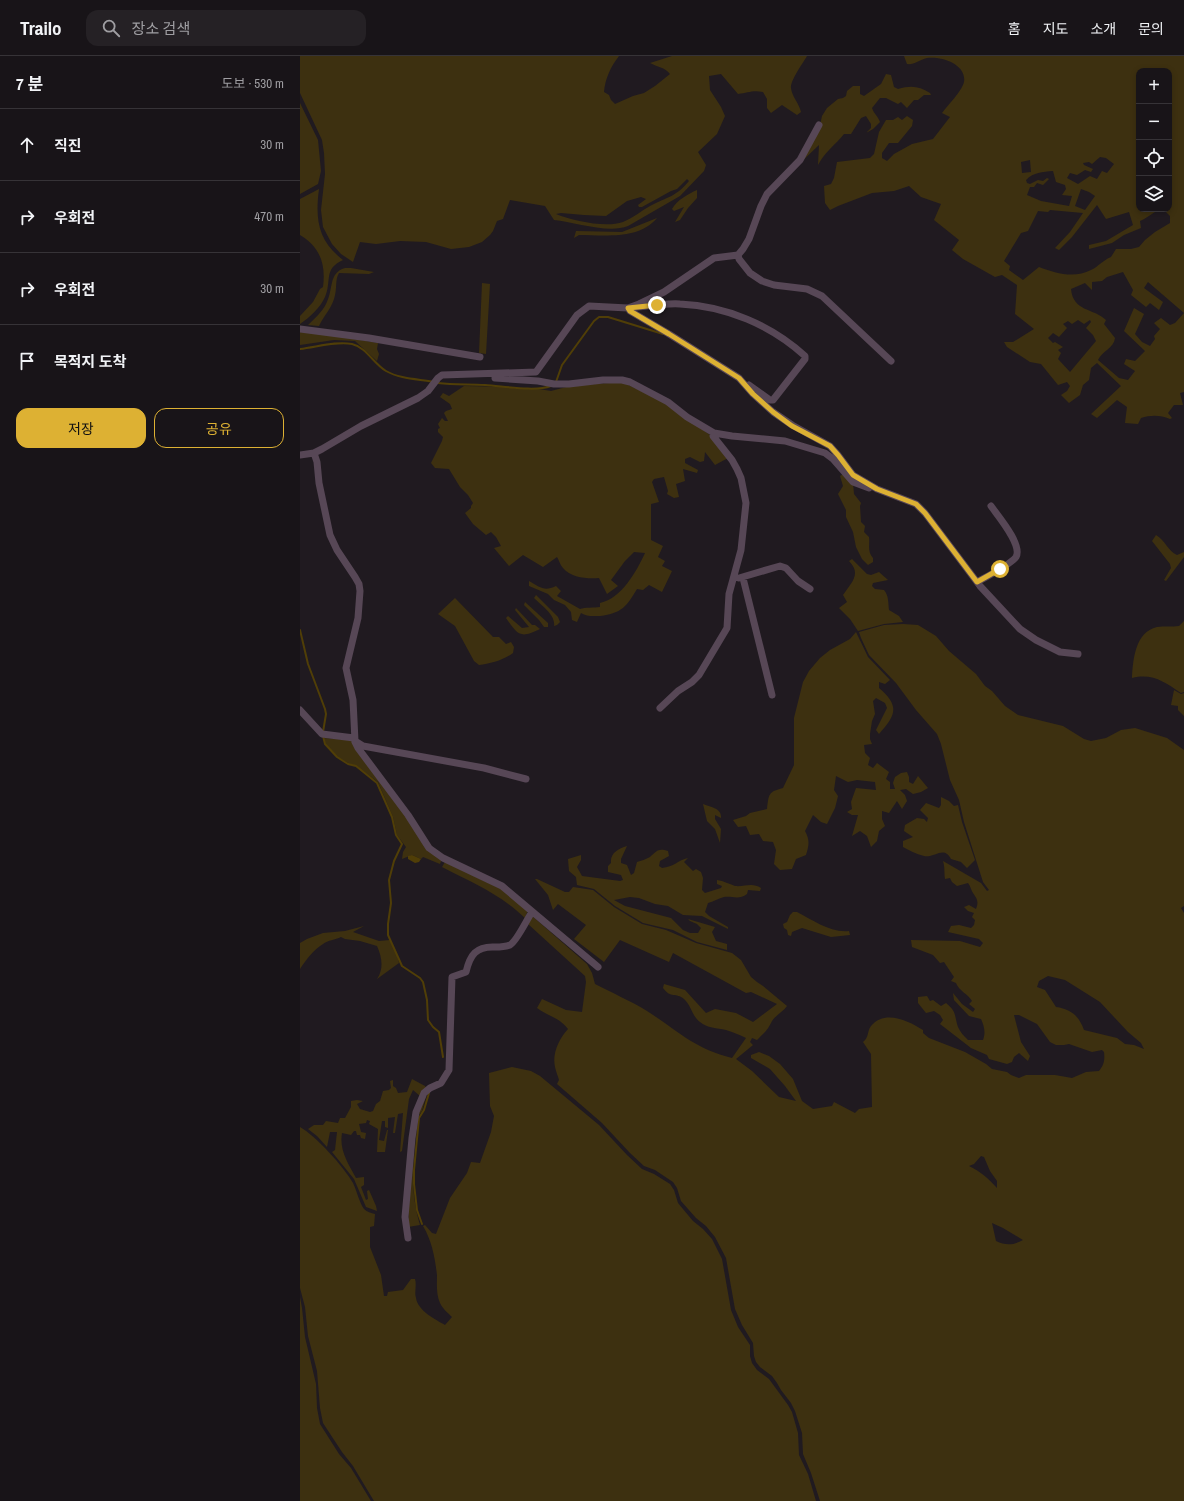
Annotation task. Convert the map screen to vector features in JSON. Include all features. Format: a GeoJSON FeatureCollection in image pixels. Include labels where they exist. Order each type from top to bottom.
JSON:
{"type":"FeatureCollection","features":[{"type":"Feature","properties":{"kind":"street"},"geometry":{"type":"LineString","coordinates":[[628,308],[664,292],[714,258],[738,255],[749,238],[767,194],[800,160],[819,124]]}},
{"type":"Feature","properties":{"kind":"street"},"geometry":{"type":"LineString","coordinates":[[738,255],[739,259],[750,273],[762,281],[807,289],[822,296],[891,361]]}},
{"type":"Feature","properties":{"kind":"street"},"geometry":{"type":"LineString","coordinates":[[300,455],[314,453],[361,426],[418,398],[428,391],[442,375],[536,372],[577,315],[589,306],[628,308],[678,303],[718,308],[736,314],[776,335],[805,356],[805,359],[773,400],[768,399],[739,378],[630,311],[628,308]]}},
{"type":"Feature","properties":{"kind":"street"},"geometry":{"type":"LineString","coordinates":[[300,329],[369,338],[480,357]]}},
{"type":"Feature","properties":{"kind":"street"},"geometry":{"type":"LineString","coordinates":[[464,375],[538,381],[560,385],[603,380],[622,380],[630,382],[668,402],[694,421],[714,433],[785,441],[816,450],[830,456],[853,482],[877,489]]}},
{"type":"Feature","properties":{"kind":"street"},"geometry":{"type":"LineString","coordinates":[[739,378],[753,394],[773,412],[792,426],[830,446],[853,475],[877,489],[916,504],[925,513],[977,582],[1014,623],[1028,635],[1060,652],[1078,654]]}},
{"type":"Feature","properties":{"kind":"street"},"geometry":{"type":"LineString","coordinates":[[660,708],[678,691],[699,676],[727,628],[729,594],[741,550],[746,502],[741,478],[737,469],[732,460],[713,436],[714,433]]}},
{"type":"Feature","properties":{"kind":"street"},"geometry":{"type":"LineString","coordinates":[[314,453],[330,535],[359,584],[360,591],[358,618],[346,668],[353,700],[355,740],[358,748],[408,815],[428,848],[444,858],[502,886],[598,968]]}},
{"type":"Feature","properties":{"kind":"street"},"geometry":{"type":"LineString","coordinates":[[977,582],[1000,569],[1017,555],[1016,543],[991,506]]}},
{"type":"Feature","properties":{"kind":"street"},"geometry":{"type":"LineString","coordinates":[[733,579],[743,578],[780,566],[786,568],[798,581],[810,589]]}},
{"type":"Feature","properties":{"kind":"street"},"geometry":{"type":"LineString","coordinates":[[743,578],[772,695]]}},
{"type":"Feature","properties":{"kind":"street"},"geometry":{"type":"LineString","coordinates":[[300,710],[325,734],[355,740],[363,746],[484,768],[526,779]]}},
{"type":"Feature","properties":{"kind":"street"},"geometry":{"type":"LineString","coordinates":[[408,1238],[405,1217],[414,1123],[424,1093],[441,1082],[449,1070],[452,977],[466,972],[471,958],[481,948],[486,946],[504,947],[512,944],[532,912]]}},
{"type":"Feature","properties":{"kind":"shaded area"},"geometry":{"type":"Polygon","coordinates":[[[300,56],[619,56],[609,73],[604,92],[609,95],[615,104],[644,93],[670,74],[663,68],[650,63],[672,56],[807,56],[791,85],[793,94],[801,112],[797,115],[782,105],[771,113],[767,108],[767,99],[763,92],[753,91],[738,94],[721,74],[709,76],[710,90],[725,116],[717,134],[698,152],[706,165],[704,171],[680,196],[628,226],[611,229],[554,220],[545,206],[510,200],[503,219],[497,221],[493,231],[482,242],[469,247],[451,249],[426,242],[400,241],[376,244],[360,242],[353,262],[341,254],[332,244],[323,227],[321,210],[325,174],[322,140],[300,93],[300,56]],[[687,179],[677,189],[642,207],[639,207],[638,205],[646,199],[641,197],[627,201],[606,216],[556,214],[590,223],[616,224],[630,219],[650,206],[675,194],[689,181],[687,179]]]}},
{"type":"Feature","properties":{"kind":"shaded area"},"geometry":{"type":"Polygon","coordinates":[[[904,56],[1184,56],[1184,313],[1184,392],[1180,393],[1183,405],[1174,405],[1168,413],[1172,418],[1152,416],[1141,418],[1138,424],[1125,423],[1127,407],[1117,400],[1097,418],[1091,414],[1121,386],[1097,363],[1091,368],[1089,380],[1083,385],[1080,395],[1069,403],[1061,395],[1067,391],[1070,386],[1067,382],[1058,385],[1041,364],[1030,362],[1007,347],[1004,342],[1013,342],[1034,329],[1015,314],[1017,285],[1002,275],[995,277],[963,259],[952,250],[959,240],[934,220],[941,204],[921,197],[909,186],[894,191],[872,193],[830,210],[825,203],[824,186],[831,184],[834,178],[837,162],[870,158],[874,154],[879,132],[886,120],[893,120],[898,117],[902,120],[907,116],[913,120],[912,126],[898,143],[889,143],[882,153],[882,158],[887,161],[894,154],[912,144],[933,139],[950,117],[942,113],[963,86],[964,76],[961,70],[952,62],[939,58],[927,58],[907,64],[904,56]],[[1100,157],[1092,164],[1089,162],[1083,163],[1084,165],[1093,169],[1091,172],[1085,170],[1077,175],[1070,173],[1067,178],[1078,184],[1090,176],[1097,179],[1102,171],[1107,173],[1114,164],[1106,158],[1100,157]],[[1030,160],[1021,162],[1022,173],[1031,172],[1030,160]],[[1053,171],[1038,173],[1029,177],[1026,180],[1027,183],[1030,184],[1038,180],[1043,181],[1047,178],[1049,179],[1043,185],[1037,183],[1034,187],[1030,187],[1027,195],[1041,201],[1069,206],[1072,196],[1062,195],[1066,189],[1065,185],[1056,182],[1053,171]],[[1081,189],[1075,206],[1085,210],[1095,196],[1081,189]],[[1123,272],[1107,277],[1102,281],[1092,282],[1092,290],[1085,283],[1071,289],[1076,302],[1080,306],[1096,313],[1106,320],[1104,324],[1115,338],[1110,347],[1098,360],[1119,378],[1128,380],[1135,371],[1124,364],[1126,359],[1135,361],[1145,351],[1124,331],[1134,308],[1144,314],[1135,334],[1142,342],[1150,346],[1155,339],[1154,336],[1160,329],[1154,323],[1161,318],[1170,325],[1175,323],[1184,313],[1148,282],[1144,288],[1163,302],[1159,310],[1150,303],[1146,307],[1131,295],[1133,290],[1123,272]],[[1078,320],[1072,324],[1068,321],[1063,324],[1067,328],[1059,337],[1053,333],[1048,338],[1053,343],[1055,342],[1063,347],[1058,350],[1061,353],[1058,359],[1070,372],[1096,341],[1093,335],[1086,328],[1091,322],[1090,320],[1084,324],[1078,320]]]}},
{"type":"Feature","properties":{"kind":"shaded area"},"geometry":{"type":"Polygon","coordinates":[[[886,74],[891,75],[894,87],[898,89],[915,87],[930,93],[931,95],[924,95],[918,100],[914,100],[907,108],[901,102],[898,104],[886,98],[880,98],[872,108],[880,122],[873,129],[866,133],[871,128],[871,124],[866,116],[861,118],[851,134],[844,134],[818,165],[819,145],[797,166],[820,125],[822,116],[827,108],[838,99],[846,96],[847,91],[853,86],[860,86],[860,94],[864,96],[881,84],[886,74]]]}},
{"type":"Feature","properties":{"kind":"shaded area"},"geometry":{"type":"Polygon","coordinates":[[[300,103],[318,140],[321,171],[318,184],[300,194],[300,103]]]}},
{"type":"Feature","properties":{"kind":"shaded area"},"geometry":{"type":"Polygon","coordinates":[[[319,189],[318,220],[320,229],[328,245],[343,260],[330,271],[327,291],[318,309],[300,324],[300,316],[313,302],[320,289],[323,287],[324,279],[320,257],[312,245],[300,235],[300,199],[319,189]]]}},
{"type":"Feature","properties":{"kind":"shaded area"},"geometry":{"type":"Polygon","coordinates":[[[697,190],[697,198],[680,220],[675,222],[684,207],[674,211],[672,209],[674,206],[690,193],[697,190]]]}},
{"type":"Feature","properties":{"kind":"shaded area"},"geometry":{"type":"Polygon","coordinates":[[[657,218],[650,225],[631,233],[621,235],[579,235],[574,238],[576,231],[622,232],[657,218]]]}},
{"type":"Feature","properties":{"kind":"shaded area"},"geometry":{"type":"Polygon","coordinates":[[[345,268],[374,272],[369,274],[339,273],[334,299],[319,326],[308,325],[326,304],[332,282],[336,274],[345,268]]]}},
{"type":"Feature","properties":{"kind":"shaded area"},"geometry":{"type":"Polygon","coordinates":[[[482,283],[490,284],[486,354],[479,353],[482,283]]]}},
{"type":"Feature","properties":{"kind":"shaded area"},"geometry":{"type":"Polygon","coordinates":[[[300,332],[325,334],[378,343],[377,349],[379,354],[377,361],[355,341],[334,340],[300,345],[300,332]]]}},
{"type":"Feature","properties":{"kind":"shaded area"},"geometry":{"type":"Polygon","coordinates":[[[622,382],[667,403],[710,435],[728,458],[715,465],[705,452],[704,461],[700,462],[690,457],[685,459],[685,463],[698,470],[697,473],[683,469],[685,481],[676,484],[679,497],[674,498],[667,494],[668,491],[664,477],[654,479],[652,482],[659,502],[651,504],[651,540],[663,546],[658,557],[665,561],[662,566],[672,571],[662,592],[649,585],[643,590],[637,589],[626,605],[618,611],[600,616],[588,616],[581,613],[577,622],[572,620],[571,612],[565,605],[554,600],[548,594],[529,586],[529,581],[545,589],[556,586],[561,591],[557,596],[580,609],[600,607],[600,603],[615,596],[622,590],[633,576],[645,553],[634,552],[625,561],[611,580],[618,586],[607,594],[599,578],[585,578],[570,574],[562,567],[557,557],[543,567],[523,555],[509,566],[494,548],[501,546],[496,537],[491,532],[486,535],[473,524],[465,513],[471,508],[473,503],[460,487],[449,469],[435,468],[431,463],[443,437],[438,432],[438,429],[440,428],[438,424],[442,418],[445,421],[448,421],[444,413],[452,409],[450,404],[440,397],[443,393],[449,396],[464,386],[507,387],[551,391],[570,386],[622,382]]]}},
{"type":"Feature","properties":{"kind":"shaded area"},"geometry":{"type":"Polygon","coordinates":[[[843,474],[853,483],[854,494],[861,503],[861,522],[865,526],[864,532],[869,537],[869,550],[873,558],[873,562],[868,565],[862,559],[856,547],[853,532],[846,517],[846,510],[838,494],[843,486],[840,476],[843,474]]]}},
{"type":"Feature","properties":{"kind":"shaded area"},"geometry":{"type":"Polygon","coordinates":[[[1156,535],[1177,555],[1184,552],[1184,557],[1166,581],[1164,580],[1171,568],[1170,564],[1152,541],[1156,535]]]}},
{"type":"Feature","properties":{"kind":"shaded area"},"geometry":{"type":"Polygon","coordinates":[[[852,559],[867,574],[871,575],[879,572],[888,580],[873,583],[872,586],[875,589],[884,590],[886,592],[889,610],[899,616],[903,622],[884,624],[858,631],[850,619],[839,608],[847,602],[843,595],[854,578],[855,570],[849,561],[852,559]]]}},
{"type":"Feature","properties":{"kind":"shaded area"},"geometry":{"type":"Polygon","coordinates":[[[536,595],[558,617],[560,622],[557,625],[554,626],[553,618],[534,598],[536,595]]]}},
{"type":"Feature","properties":{"kind":"shaded area"},"geometry":{"type":"Polygon","coordinates":[[[455,598],[493,637],[499,637],[506,644],[511,642],[514,647],[513,653],[501,660],[488,664],[479,665],[474,661],[455,626],[438,614],[455,598]]]}},
{"type":"Feature","properties":{"kind":"shaded area"},"geometry":{"type":"Polygon","coordinates":[[[525,602],[548,623],[548,627],[544,627],[524,605],[525,602]]]}},
{"type":"Feature","properties":{"kind":"shaded area"},"geometry":{"type":"Polygon","coordinates":[[[516,608],[532,625],[535,625],[540,629],[528,634],[520,634],[517,632],[506,618],[508,616],[522,628],[529,627],[515,610],[516,608]]]}},
{"type":"Feature","properties":{"kind":"shaded area"},"geometry":{"type":"Polygon","coordinates":[[[1184,621],[1184,692],[1181,693],[1164,682],[1152,678],[1132,678],[1135,655],[1144,635],[1157,627],[1179,626],[1184,621]]]}},
{"type":"Feature","properties":{"kind":"shaded area"},"geometry":{"type":"Polygon","coordinates":[[[884,625],[918,625],[936,636],[949,651],[976,674],[985,686],[992,691],[1005,706],[1018,715],[1063,726],[1084,739],[1091,741],[1106,738],[1121,730],[1135,728],[1167,738],[1184,750],[1184,906],[1181,908],[1184,913],[1184,1501],[820,1501],[803,1454],[802,1433],[795,1411],[772,1376],[756,1362],[753,1343],[742,1325],[735,1309],[726,1258],[715,1237],[681,1201],[677,1188],[673,1182],[655,1170],[644,1166],[602,1123],[557,1084],[559,1080],[554,1062],[555,1051],[568,1029],[558,1020],[537,1008],[542,999],[566,1010],[582,1012],[586,982],[585,976],[528,924],[531,915],[587,964],[592,973],[595,984],[641,1007],[687,1039],[707,1050],[732,1058],[746,1038],[729,1031],[709,1027],[703,1024],[697,1020],[684,999],[666,991],[663,988],[664,984],[685,990],[706,1013],[715,1009],[736,1013],[753,1022],[777,1004],[751,992],[746,993],[673,953],[669,962],[620,940],[604,962],[574,939],[586,925],[558,904],[553,910],[548,895],[535,879],[565,892],[569,892],[573,887],[593,890],[614,907],[642,924],[666,930],[696,943],[732,953],[741,960],[751,977],[787,1006],[774,1018],[767,1030],[757,1040],[752,1038],[750,1042],[753,1045],[736,1059],[752,1071],[779,1097],[796,1101],[770,1069],[751,1058],[751,1055],[759,1052],[769,1056],[780,1064],[793,1079],[802,1101],[813,1109],[832,1106],[834,1102],[855,1113],[859,1109],[872,1107],[871,1054],[863,1042],[866,1039],[871,1026],[883,1018],[890,1017],[911,1023],[923,1030],[923,1033],[929,1038],[965,1052],[992,1069],[1007,1072],[1019,1078],[1026,1075],[1055,1075],[1072,1078],[1086,1072],[1099,1071],[1101,1069],[1104,1060],[1104,1052],[1102,1050],[1092,1052],[1069,1044],[1056,1045],[1050,1042],[1037,1024],[1019,1015],[1014,1015],[1021,1042],[1030,1056],[1028,1061],[1019,1053],[1014,1057],[1012,1062],[1007,1064],[989,1059],[987,1055],[971,1048],[940,1024],[943,1020],[940,1015],[934,1011],[926,1013],[918,1003],[918,997],[927,996],[930,1001],[933,1000],[941,1006],[946,1003],[954,1011],[959,1029],[968,1040],[983,1040],[984,1029],[981,1019],[969,1016],[954,1000],[953,993],[962,1004],[973,1012],[975,1009],[969,1004],[972,1001],[956,983],[951,981],[954,977],[944,962],[940,963],[933,955],[912,947],[911,940],[960,941],[980,947],[983,943],[979,939],[948,932],[951,926],[959,925],[971,928],[974,925],[975,920],[972,917],[974,913],[968,911],[964,907],[969,905],[976,909],[977,902],[968,883],[957,886],[950,878],[945,879],[943,861],[981,883],[987,891],[989,890],[983,882],[964,822],[959,800],[950,780],[937,734],[916,710],[896,683],[869,655],[861,638],[859,632],[884,625]],[[1048,976],[1039,981],[1037,987],[1045,990],[1056,1007],[1066,1009],[1074,1014],[1080,1021],[1084,1030],[1117,1038],[1125,1044],[1134,1045],[1144,1049],[1141,1043],[1128,1032],[1100,1002],[1065,980],[1048,976]],[[981,1156],[974,1164],[969,1166],[991,1181],[997,1188],[997,1181],[990,1171],[984,1157],[981,1156]],[[992,1223],[996,1241],[1003,1244],[1010,1244],[1023,1240],[992,1223]]]}},
{"type":"Feature","properties":{"kind":"shaded area"},"geometry":{"type":"Polygon","coordinates":[[[856,632],[868,657],[890,680],[885,684],[879,682],[879,688],[886,694],[893,705],[892,716],[879,734],[876,730],[887,708],[885,703],[876,698],[873,701],[875,714],[872,721],[870,734],[872,744],[864,745],[865,753],[870,758],[868,765],[873,768],[877,763],[889,772],[886,779],[890,782],[890,789],[895,789],[893,783],[895,777],[901,773],[907,772],[909,782],[913,784],[918,776],[928,788],[913,794],[906,789],[900,790],[905,795],[907,801],[902,809],[897,801],[889,813],[882,811],[882,819],[885,826],[879,831],[877,841],[871,847],[867,836],[860,831],[852,836],[858,815],[852,815],[847,812],[852,809],[851,802],[856,788],[876,790],[875,782],[857,780],[848,782],[836,776],[834,790],[838,796],[835,808],[827,824],[821,822],[813,815],[805,831],[808,837],[808,848],[806,855],[796,859],[792,869],[780,870],[774,864],[776,850],[773,842],[763,841],[759,834],[750,835],[746,826],[738,827],[733,820],[746,816],[750,813],[767,809],[770,794],[783,788],[794,765],[794,718],[803,682],[809,671],[820,658],[830,650],[850,639],[856,632]]]}},
{"type":"Feature","properties":{"kind":"shaded area"},"geometry":{"type":"Polygon","coordinates":[[[1174,690],[1181,694],[1184,693],[1184,716],[1178,710],[1178,706],[1171,705],[1174,690]]]}},
{"type":"Feature","properties":{"kind":"shaded area"},"geometry":{"type":"Polygon","coordinates":[[[324,738],[351,740],[392,796],[442,859],[440,864],[423,857],[421,859],[412,855],[402,859],[403,852],[406,847],[397,835],[393,817],[378,782],[356,766],[337,757],[325,743],[324,738]]]}},
{"type":"Feature","properties":{"kind":"shaded area"},"geometry":{"type":"Polygon","coordinates":[[[941,797],[949,801],[954,806],[958,805],[975,860],[967,868],[961,862],[951,859],[948,855],[942,852],[924,856],[903,847],[903,841],[913,837],[904,831],[905,825],[917,818],[924,819],[927,822],[928,818],[920,810],[926,803],[939,808],[941,805],[941,797]]]}},
{"type":"Feature","properties":{"kind":"shaded area"},"geometry":{"type":"Polygon","coordinates":[[[703,804],[715,808],[720,812],[721,818],[715,815],[715,819],[721,829],[720,843],[715,829],[707,821],[703,804]]]}},
{"type":"Feature","properties":{"kind":"shaded area"},"geometry":{"type":"Polygon","coordinates":[[[627,846],[621,859],[621,863],[627,865],[631,875],[634,873],[637,862],[644,860],[662,850],[668,851],[669,856],[660,861],[659,866],[662,868],[666,867],[688,858],[684,862],[693,871],[696,869],[701,872],[703,878],[702,890],[705,893],[721,888],[722,886],[717,884],[717,880],[735,886],[755,885],[761,888],[760,891],[748,890],[747,894],[741,897],[724,897],[708,903],[705,912],[728,927],[728,929],[702,916],[683,915],[668,906],[655,904],[639,898],[630,897],[614,900],[625,906],[671,918],[683,930],[690,933],[698,933],[701,928],[688,919],[715,927],[712,932],[716,941],[727,944],[727,950],[697,942],[673,930],[643,923],[615,906],[594,889],[577,885],[576,877],[569,871],[568,859],[581,855],[581,860],[577,867],[582,876],[620,881],[623,880],[621,875],[608,872],[608,866],[611,863],[613,854],[627,846]]]}},
{"type":"Feature","properties":{"kind":"shaded area"},"geometry":{"type":"Polygon","coordinates":[[[412,855],[421,859],[419,862],[415,863],[408,859],[408,856],[412,855]]]}},
{"type":"Feature","properties":{"kind":"shaded area"},"geometry":{"type":"Polygon","coordinates":[[[445,862],[503,890],[528,910],[525,918],[506,902],[442,867],[445,862]]]}},
{"type":"Feature","properties":{"kind":"shaded area"},"geometry":{"type":"Polygon","coordinates":[[[793,912],[797,912],[828,928],[849,931],[850,935],[831,937],[802,928],[792,932],[791,936],[788,935],[783,924],[787,922],[793,912]]]}},
{"type":"Feature","properties":{"kind":"shaded area"},"geometry":{"type":"Polygon","coordinates":[[[364,926],[353,932],[379,941],[390,940],[396,951],[399,963],[377,979],[381,971],[382,963],[377,946],[341,937],[319,946],[310,955],[300,969],[300,943],[323,933],[345,931],[364,926]]]}},
{"type":"Feature","properties":{"kind":"shaded area"},"geometry":{"type":"Polygon","coordinates":[[[512,1067],[531,1071],[540,1076],[599,1125],[642,1169],[654,1174],[670,1184],[674,1190],[678,1203],[693,1221],[712,1239],[722,1259],[731,1310],[738,1327],[750,1345],[750,1356],[752,1363],[757,1370],[769,1379],[792,1412],[798,1433],[799,1455],[808,1474],[816,1501],[374,1501],[353,1466],[323,1423],[320,1408],[317,1371],[308,1336],[305,1307],[300,1288],[300,1127],[307,1131],[321,1144],[349,1176],[364,1209],[375,1214],[374,1226],[370,1227],[370,1247],[381,1275],[384,1296],[387,1296],[388,1292],[403,1290],[411,1279],[415,1279],[415,1296],[417,1303],[423,1311],[445,1325],[452,1317],[442,1307],[439,1300],[434,1256],[429,1238],[423,1226],[425,1225],[432,1233],[436,1234],[450,1198],[467,1173],[471,1162],[480,1163],[491,1132],[494,1116],[490,1106],[489,1073],[512,1067]]]}},
{"type":"Feature","properties":{"kind":"shaded area"},"geometry":{"type":"Polygon","coordinates":[[[412,1079],[425,1086],[427,1089],[420,1096],[413,1090],[409,1099],[402,1151],[400,1152],[403,1113],[398,1114],[395,1133],[393,1133],[395,1117],[388,1118],[388,1128],[385,1127],[385,1121],[382,1121],[379,1140],[384,1141],[388,1130],[385,1152],[377,1152],[378,1129],[369,1124],[370,1121],[367,1120],[366,1123],[359,1124],[361,1132],[366,1133],[365,1139],[361,1138],[360,1135],[357,1135],[356,1131],[354,1131],[351,1135],[342,1133],[341,1139],[343,1151],[347,1162],[356,1178],[364,1177],[364,1185],[361,1187],[366,1200],[368,1199],[367,1191],[369,1190],[377,1211],[366,1207],[354,1179],[332,1152],[335,1150],[337,1132],[330,1132],[327,1147],[308,1129],[314,1125],[323,1125],[326,1121],[338,1123],[340,1118],[345,1118],[351,1107],[351,1101],[363,1101],[357,1104],[360,1109],[370,1112],[373,1111],[376,1104],[380,1101],[383,1091],[391,1088],[390,1081],[393,1080],[393,1086],[396,1088],[398,1093],[407,1092],[412,1079]]]}},
{"type":"Feature","properties":{"kind":"shaded area"},"geometry":{"type":"Polygon","coordinates":[[[426,1096],[422,1111],[418,1116],[413,1170],[414,1198],[420,1225],[408,1227],[415,1120],[426,1096]]]}},
{"type":"Feature","properties":{"kind":"shaded area"},"geometry":{"type":"Polygon","coordinates":[[[300,1297],[305,1337],[316,1384],[317,1408],[320,1424],[339,1454],[351,1468],[371,1501],[300,1501],[300,1297]]]}},
{"type":"Feature","properties":{"kind":"waterway"},"geometry":{"type":"LineString","coordinates":[[556,382],[562,365],[594,321],[599,317],[608,317],[663,334]]}},
{"type":"Feature","properties":{"kind":"waterway"},"geometry":{"type":"LineString","coordinates":[[300,349],[333,344],[352,344],[362,348],[382,368],[391,374],[434,382]]}},
{"type":"Feature","properties":{"kind":"waterway"},"geometry":{"type":"LineString","coordinates":[[438,383],[528,389],[551,386]]}},
{"type":"Feature","properties":{"kind":"waterway"},"geometry":{"type":"LineString","coordinates":[[300,630],[308,664],[325,709],[326,714],[323,732]]}},
{"type":"Feature","properties":{"kind":"waterway"},"geometry":{"type":"LineString","coordinates":[[323,736],[325,744],[337,757],[348,764],[356,766],[377,783],[392,817],[396,835],[402,844],[394,861],[389,880],[391,903],[388,935],[402,966],[420,978],[423,982],[427,1000],[428,1020],[439,1032],[443,1057]]}},
{"type":"Feature","properties":{"kind":"waterway"},"geometry":{"type":"LineString","coordinates":[[422,1224],[417,1210],[414,1170],[419,1118],[424,1110],[429,1093]]}},
{"type":"Feature","properties":{"kind":"route"},"geometry":{"type":"LineString","coordinates":[[657,305],[628,308],[630,311],[739,378],[763,404],[783,420],[830,446],[853,475],[868,485],[916,504],[925,513],[977,582],[1000,569]]}}]}
